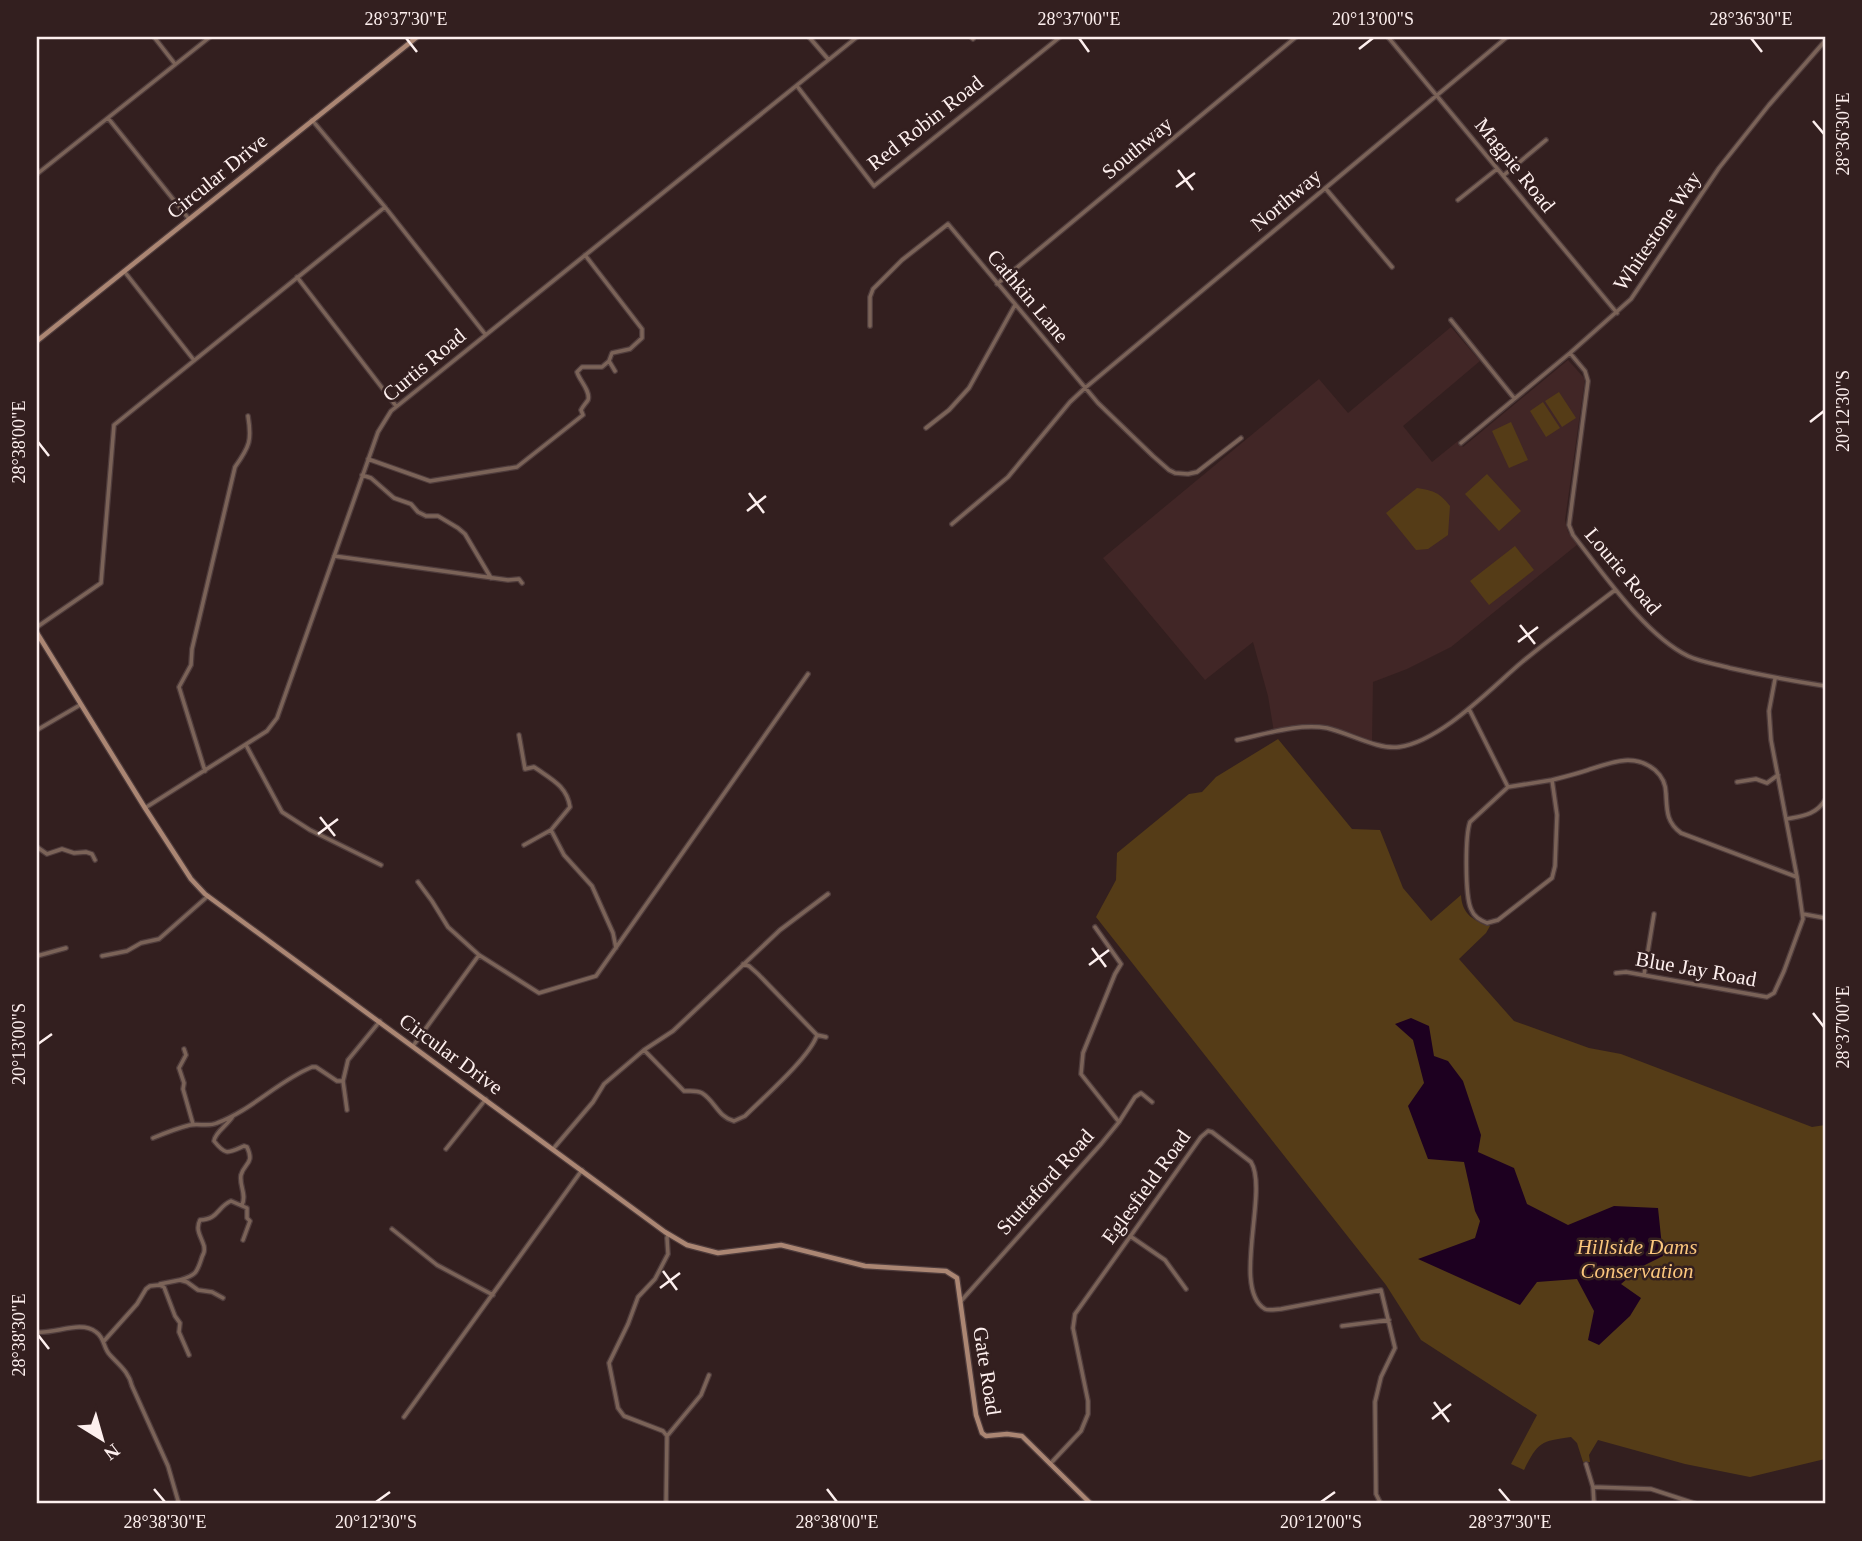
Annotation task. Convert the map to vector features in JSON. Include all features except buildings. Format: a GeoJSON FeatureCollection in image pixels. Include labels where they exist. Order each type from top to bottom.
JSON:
{"type":"FeatureCollection","features":[{"type":"Feature","properties":{"kind":"street"},"geometry":{"type":"LineString","coordinates":[[154,37],[175,64]]}},
{"type":"Feature","properties":{"kind":"street"},"geometry":{"type":"LineString","coordinates":[[37,174],[210,37]]}},
{"type":"Feature","properties":{"kind":"street","name":"Circular Drive"},"geometry":{"type":"LineString","coordinates":[[37,341],[417,37]]}},
{"type":"Feature","properties":{"kind":"street"},"geometry":{"type":"LineString","coordinates":[[809,37],[828,59]]}},
{"type":"Feature","properties":{"kind":"street","name":"Curtis Road"},"geometry":{"type":"LineString","coordinates":[[145,808],[267,731],[277,718],[378,432],[396,406],[857,37]]}},
{"type":"Feature","properties":{"kind":"street","name":"Red Robin Road"},"geometry":{"type":"LineString","coordinates":[[797,86],[874,186],[1060,37]]}},
{"type":"Feature","properties":{"kind":"street","name":"Southway"},"geometry":{"type":"LineString","coordinates":[[997,284],[1296,37]]}},
{"type":"Feature","properties":{"kind":"street","name":"Magpie Road"},"geometry":{"type":"LineString","coordinates":[[1388,37],[1617,313]]}},
{"type":"Feature","properties":{"kind":"street","name":"Northway"},"geometry":{"type":"LineString","coordinates":[[952,524],[1008,477],[1070,402],[1085,388],[1507,37]]}},
{"type":"Feature","properties":{"kind":"street","name":"Whitestone Way"},"geometry":{"type":"LineString","coordinates":[[1461,443],[1631,299],[1719,168],[1825,41]]}},
{"type":"Feature","properties":{"kind":"street"},"geometry":{"type":"LineString","coordinates":[[108,118],[189,219]]}},
{"type":"Feature","properties":{"kind":"street"},"geometry":{"type":"LineString","coordinates":[[313,120],[485,335]]}},
{"type":"Feature","properties":{"kind":"street"},"geometry":{"type":"LineString","coordinates":[[1504,175],[1546,140]]}},
{"type":"Feature","properties":{"kind":"street"},"geometry":{"type":"LineString","coordinates":[[1458,200],[1498,168]]}},
{"type":"Feature","properties":{"kind":"street"},"geometry":{"type":"LineString","coordinates":[[1326,188],[1392,267]]}},
{"type":"Feature","properties":{"kind":"street"},"geometry":{"type":"LineString","coordinates":[[37,627],[101,583],[114,425],[385,207]]}},
{"type":"Feature","properties":{"kind":"street","name":"Cathkin Lane"},"geometry":{"type":"LineString","coordinates":[[870,326],[870,297],[873,289],[902,260],[948,224],[1085,388],[1125,430],[1169,470],[1188,474],[1197,472],[1241,438]]}},
{"type":"Feature","properties":{"kind":"street"},"geometry":{"type":"LineString","coordinates":[[368,459],[429,481],[517,467],[583,415],[581,410],[589,395],[577,372],[582,367],[602,367],[609,361],[612,353],[630,349],[642,338],[643,333],[585,255]]}},
{"type":"Feature","properties":{"kind":"street"},"geometry":{"type":"LineString","coordinates":[[124,271],[193,359]]}},
{"type":"Feature","properties":{"kind":"street"},"geometry":{"type":"LineString","coordinates":[[297,277],[396,406]]}},
{"type":"Feature","properties":{"kind":"street"},"geometry":{"type":"LineString","coordinates":[[926,428],[949,410],[969,388],[1015,305]]}},
{"type":"Feature","properties":{"kind":"street"},"geometry":{"type":"LineString","coordinates":[[1451,320],[1514,398]]}},
{"type":"Feature","properties":{"kind":"street","name":"Lourie Road"},"geometry":{"type":"LineString","coordinates":[[1570,353],[1584,370],[1588,381],[1569,528],[1573,536],[1651,629],[1680,651],[1702,661],[1775,679],[1825,686]]}},
{"type":"Feature","properties":{"kind":"street"},"geometry":{"type":"LineString","coordinates":[[609,361],[615,371]]}},
{"type":"Feature","properties":{"kind":"street"},"geometry":{"type":"LineString","coordinates":[[205,771],[179,687],[191,665],[192,649],[235,467],[251,439],[248,416]]}},
{"type":"Feature","properties":{"kind":"street"},"geometry":{"type":"LineString","coordinates":[[362,475],[371,478],[394,498],[411,504],[418,512],[426,516],[438,516],[458,528],[465,534],[491,578]]}},
{"type":"Feature","properties":{"kind":"street"},"geometry":{"type":"LineString","coordinates":[[334,556],[491,578],[519,579],[522,583]]}},
{"type":"Feature","properties":{"kind":"street"},"geometry":{"type":"LineString","coordinates":[[1237,740],[1313,727],[1399,747],[1419,741],[1431,736],[1469,709],[1522,662],[1616,589]]}},
{"type":"Feature","properties":{"kind":"street","name":"Circular Drive"},"geometry":{"type":"LineString","coordinates":[[37,633],[191,879],[208,896],[668,1234],[687,1245],[718,1253],[781,1245],[864,1266],[946,1271],[957,1278],[961,1301]]}},
{"type":"Feature","properties":{"kind":"street"},"geometry":{"type":"LineString","coordinates":[[418,883],[448,927],[479,955],[539,993],[596,976],[808,674]]}},
{"type":"Feature","properties":{"kind":"street","name":"Blue Jay Road"},"geometry":{"type":"LineString","coordinates":[[1616,973],[1626,972],[1770,997],[1774,993],[1802,925],[1797,877],[1769,722],[1775,679]]}},
{"type":"Feature","properties":{"kind":"street"},"geometry":{"type":"LineString","coordinates":[[37,730],[80,705]]}},
{"type":"Feature","properties":{"kind":"street"},"geometry":{"type":"LineString","coordinates":[[1469,709],[1508,787]]}},
{"type":"Feature","properties":{"kind":"street"},"geometry":{"type":"LineString","coordinates":[[519,735],[525,769],[534,766],[562,787],[569,796],[570,807],[551,830],[524,845]]}},
{"type":"Feature","properties":{"kind":"street"},"geometry":{"type":"LineString","coordinates":[[246,745],[282,812],[310,830],[381,864]]}},
{"type":"Feature","properties":{"kind":"street"},"geometry":{"type":"LineString","coordinates":[[1552,780],[1557,815],[1554,873],[1548,883],[1492,923],[1478,919],[1469,903],[1466,864],[1470,822],[1508,787],[1552,780],[1617,760],[1638,761],[1649,765],[1660,774],[1666,786],[1668,815],[1675,829],[1797,877]]}},
{"type":"Feature","properties":{"kind":"street"},"geometry":{"type":"LineString","coordinates":[[1737,782],[1756,779],[1767,783],[1778,775]]}},
{"type":"Feature","properties":{"kind":"street"},"geometry":{"type":"LineString","coordinates":[[1787,819],[1814,813],[1825,800]]}},
{"type":"Feature","properties":{"kind":"street"},"geometry":{"type":"LineString","coordinates":[[551,830],[564,855],[584,874],[592,886],[613,933],[616,948]]}},
{"type":"Feature","properties":{"kind":"street"},"geometry":{"type":"LineString","coordinates":[[37,847],[47,854],[62,849],[74,853],[86,852],[92,854],[95,860]]}},
{"type":"Feature","properties":{"kind":"street"},"geometry":{"type":"LineString","coordinates":[[553,1149],[593,1102],[604,1084],[644,1050],[673,1031],[780,930],[828,894]]}},
{"type":"Feature","properties":{"kind":"street"},"geometry":{"type":"LineString","coordinates":[[102,956],[127,951],[141,943],[159,939],[208,896]]}},
{"type":"Feature","properties":{"kind":"street"},"geometry":{"type":"LineString","coordinates":[[1644,975],[1654,914]]}},
{"type":"Feature","properties":{"kind":"street"},"geometry":{"type":"LineString","coordinates":[[1802,914],[1825,918]]}},
{"type":"Feature","properties":{"kind":"street"},"geometry":{"type":"LineString","coordinates":[[1095,927],[1121,964],[1083,1053],[1081,1074],[1119,1122]]}},
{"type":"Feature","properties":{"kind":"street"},"geometry":{"type":"LineString","coordinates":[[37,956],[66,948]]}},
{"type":"Feature","properties":{"kind":"street"},"geometry":{"type":"LineString","coordinates":[[413,1045],[479,955]]}},
{"type":"Feature","properties":{"kind":"street"},"geometry":{"type":"LineString","coordinates":[[743,964],[758,974],[817,1034],[826,1037]]}},
{"type":"Feature","properties":{"kind":"street"},"geometry":{"type":"LineString","coordinates":[[347,1110],[343,1081],[348,1060],[380,1021]]}},
{"type":"Feature","properties":{"kind":"street"},"geometry":{"type":"LineString","coordinates":[[644,1050],[684,1091],[704,1094],[724,1118],[734,1121],[745,1116],[805,1056],[817,1034]]}},
{"type":"Feature","properties":{"kind":"street"},"geometry":{"type":"LineString","coordinates":[[184,1049],[187,1055],[179,1068],[193,1124]]}},
{"type":"Feature","properties":{"kind":"street"},"geometry":{"type":"LineString","coordinates":[[153,1138],[193,1124],[209,1126],[234,1115],[250,1107],[279,1085],[313,1067],[337,1081],[343,1081]]}},
{"type":"Feature","properties":{"kind":"street","name":"Stuttaford Road"},"geometry":{"type":"LineString","coordinates":[[961,1301],[1119,1122],[1135,1097],[1141,1093],[1152,1102]]}},
{"type":"Feature","properties":{"kind":"street"},"geometry":{"type":"LineString","coordinates":[[446,1149],[486,1099]]}},
{"type":"Feature","properties":{"kind":"street"},"geometry":{"type":"LineString","coordinates":[[234,1115],[214,1141],[222,1152],[227,1153],[247,1147],[250,1154],[248,1164],[240,1177],[245,1197],[242,1206]]}},
{"type":"Feature","properties":{"kind":"street","name":"Eglesfield Road"},"geometry":{"type":"LineString","coordinates":[[1050,1464],[1081,1432],[1088,1414],[1088,1401],[1073,1328],[1074,1317],[1201,1137],[1208,1131],[1251,1162],[1254,1168],[1256,1183],[1251,1289],[1264,1308],[1268,1310],[1381,1290],[1389,1320]]}},
{"type":"Feature","properties":{"kind":"street"},"geometry":{"type":"LineString","coordinates":[[404,1418],[582,1170]]}},
{"type":"Feature","properties":{"kind":"street"},"geometry":{"type":"LineString","coordinates":[[104,1341],[150,1286],[180,1280],[195,1273],[200,1267],[204,1252],[197,1228],[200,1220],[216,1216],[231,1200],[247,1208],[247,1218],[250,1221],[243,1240]]}},
{"type":"Feature","properties":{"kind":"street"},"geometry":{"type":"LineString","coordinates":[[393,1229],[437,1265],[494,1295]]}},
{"type":"Feature","properties":{"kind":"street"},"geometry":{"type":"LineString","coordinates":[[667,1436],[663,1431],[624,1416],[618,1408],[609,1363],[638,1297],[655,1279],[668,1254],[668,1234]]}},
{"type":"Feature","properties":{"kind":"street"},"geometry":{"type":"LineString","coordinates":[[1130,1236],[1165,1260],[1186,1289]]}},
{"type":"Feature","properties":{"kind":"street"},"geometry":{"type":"LineString","coordinates":[[180,1280],[198,1290],[212,1292],[223,1298]]}},
{"type":"Feature","properties":{"kind":"street"},"geometry":{"type":"LineString","coordinates":[[159,1285],[164,1287],[175,1317],[180,1323],[179,1332],[189,1355]]}},
{"type":"Feature","properties":{"kind":"street","name":"Gate Road"},"geometry":{"type":"LineString","coordinates":[[961,1301],[976,1415],[982,1433],[986,1436],[1022,1436],[1091,1504]]}},
{"type":"Feature","properties":{"kind":"street"},"geometry":{"type":"LineString","coordinates":[[1342,1326],[1389,1320],[1395,1348],[1381,1377],[1375,1402],[1376,1494],[1381,1504]]}},
{"type":"Feature","properties":{"kind":"street"},"geometry":{"type":"LineString","coordinates":[[37,1332],[78,1327],[97,1332],[104,1341],[106,1351],[130,1379],[168,1466],[179,1504]]}},
{"type":"Feature","properties":{"kind":"street"},"geometry":{"type":"LineString","coordinates":[[666,1504],[667,1436],[701,1395],[709,1375]]}},
{"type":"Feature","properties":{"kind":"street"},"geometry":{"type":"LineString","coordinates":[[1587,1464],[1594,1504]]}},
{"type":"Feature","properties":{"kind":"street"},"geometry":{"type":"LineString","coordinates":[[1593,1487],[1651,1489],[1697,1504]]}},
{"type":"Feature","properties":{"kind":"shaded area"},"geometry":{"type":"Polygon","coordinates":[[[1451,327],[1480,361],[1403,426],[1432,462],[1458,441],[1463,447],[1568,360],[1585,379],[1565,520],[1568,532],[1578,544],[1451,647],[1373,682],[1372,742],[1337,730],[1313,726],[1274,732],[1268,696],[1253,642],[1205,680],[1103,558],[1319,379],[1348,413],[1451,327]]]}},
{"type":"Feature","properties":{"kind":"shaded area"},"geometry":{"type":"Polygon","coordinates":[[[1411,1018],[1429,1026],[1434,1056],[1448,1061],[1463,1081],[1481,1135],[1478,1152],[1514,1168],[1527,1204],[1568,1225],[1614,1206],[1658,1208],[1663,1256],[1641,1267],[1621,1284],[1641,1298],[1630,1316],[1599,1345],[1588,1340],[1594,1311],[1577,1279],[1537,1282],[1520,1305],[1418,1259],[1475,1238],[1480,1221],[1475,1211],[1464,1162],[1428,1159],[1408,1106],[1424,1083],[1413,1040],[1395,1024],[1411,1018]]]}},
{"type":"Feature","properties":{"kind":"green space"},"geometry":{"type":"Polygon","coordinates":[[[1559,392],[1576,418],[1562,427],[1545,401],[1559,392]]]}},
{"type":"Feature","properties":{"kind":"green space"},"geometry":{"type":"Polygon","coordinates":[[[1543,402],[1560,428],[1546,437],[1530,411],[1543,402]]]}},
{"type":"Feature","properties":{"kind":"green space"},"geometry":{"type":"Polygon","coordinates":[[[1511,422],[1528,460],[1509,468],[1492,431],[1511,422]]]}},
{"type":"Feature","properties":{"kind":"green space"},"geometry":{"type":"Polygon","coordinates":[[[1487,474],[1521,511],[1499,531],[1465,494],[1487,474]]]}},
{"type":"Feature","properties":{"kind":"green space"},"geometry":{"type":"Polygon","coordinates":[[[1417,488],[1436,493],[1450,506],[1448,535],[1428,549],[1416,550],[1386,513],[1417,488]]]}},
{"type":"Feature","properties":{"kind":"green space"},"geometry":{"type":"Polygon","coordinates":[[[1515,546],[1534,570],[1489,605],[1470,581],[1515,546]]]}},
{"type":"Feature","properties":{"kind":"green space","name":"Hillside Dams Conservation"},"geometry":{"type":"Polygon","coordinates":[[[1278,739],[1352,829],[1380,830],[1403,888],[1431,921],[1461,895],[1468,914],[1490,926],[1459,959],[1514,1021],[1589,1048],[1621,1054],[1812,1127],[1825,1125],[1825,1459],[1750,1477],[1685,1464],[1598,1440],[1589,1455],[1590,1462],[1583,1462],[1577,1443],[1571,1437],[1542,1444],[1524,1470],[1511,1464],[1537,1415],[1421,1340],[1386,1285],[1096,917],[1116,880],[1117,853],[1189,794],[1202,792],[1216,777],[1278,739]]]}}]}
